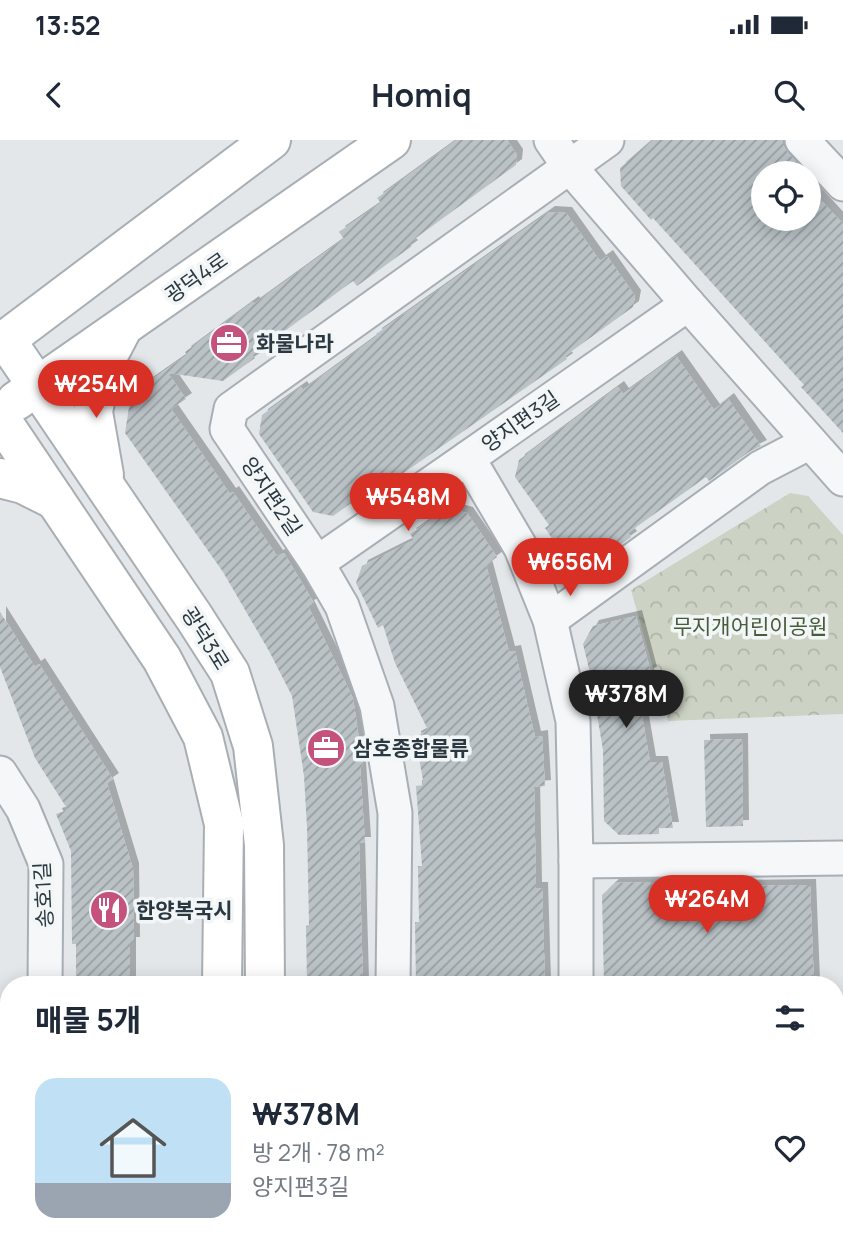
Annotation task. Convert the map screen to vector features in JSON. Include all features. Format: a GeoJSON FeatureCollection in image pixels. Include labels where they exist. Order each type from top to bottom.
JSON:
{"type":"FeatureCollection","features":[{"type":"Feature","properties":{"kind":"main road"},"geometry":{"type":"LineString","coordinates":[[3,342],[271,140]]}},
{"type":"Feature","properties":{"kind":"main road","name":"광덕4로"},"geometry":{"type":"LineString","coordinates":[[0,412],[391,140]]}},
{"type":"Feature","properties":{"kind":"main road"},"geometry":{"type":"LineString","coordinates":[[106,488],[93,411],[101,369],[124,326]]}},
{"type":"Feature","properties":{"kind":"main road","name":"광덕3로"},"geometry":{"type":"LineString","coordinates":[[3,342],[37,386],[230,673],[253,746],[262,820],[265,976]]}},
{"type":"Feature","properties":{"kind":"main road"},"geometry":{"type":"LineString","coordinates":[[0,418],[162,660],[203,737],[223,824],[222,976]]}},
{"type":"Feature","properties":{"kind":"main road"},"geometry":{"type":"LineString","coordinates":[[0,478],[23,484],[55,500]]}},
{"type":"Feature","properties":{"kind":"street","name":"양지편2길"},"geometry":{"type":"LineString","coordinates":[[393,976],[395,813],[377,706],[342,606],[317,563],[227,429],[231,409],[560,153],[607,140]]}},
{"type":"Feature","properties":{"kind":"street"},"geometry":{"type":"LineString","coordinates":[[802,140],[843,184]]}},
{"type":"Feature","properties":{"kind":"street"},"geometry":{"type":"LineString","coordinates":[[560,153],[688,304],[843,479]]}},
{"type":"Feature","properties":{"kind":"street","name":"양지편3길"},"geometry":{"type":"LineString","coordinates":[[576,976],[573,721],[550,620],[521,548],[468,458],[688,304]]}},
{"type":"Feature","properties":{"kind":"street"},"geometry":{"type":"LineString","coordinates":[[550,620],[761,468],[810,442]]}},
{"type":"Feature","properties":{"kind":"street"},"geometry":{"type":"LineString","coordinates":[[317,563],[468,458]]}},
{"type":"Feature","properties":{"kind":"street","name":"송호1길"},"geometry":{"type":"LineString","coordinates":[[0,773],[23,809],[46,864],[45,976]]}},
{"type":"Feature","properties":{"kind":"street"},"geometry":{"type":"LineString","coordinates":[[576,861],[843,858]]}},
{"type":"Feature","properties":{"kind":"green space","name":"무지개어린이공원"},"geometry":{"type":"Polygon","coordinates":[[[790,493],[808,496],[843,535],[843,714],[668,721],[631,590],[790,493]]]}},
{"type":"Feature","properties":{"kind":"building"},"geometry":{"type":"Polygon","coordinates":[[[457,140],[507,140],[517,155],[516,165],[409,243],[412,246],[357,286],[353,281],[252,355],[255,358],[223,381],[168,373],[186,399],[171,409],[277,556],[284,553],[314,603],[308,606],[353,698],[363,767],[360,767],[365,843],[359,843],[363,976],[307,976],[306,926],[309,925],[307,827],[304,776],[292,696],[223,572],[125,433],[131,394],[187,355],[185,352],[253,302],[254,304],[344,239],[339,232],[381,203],[377,198],[457,140]]]}},
{"type":"Feature","properties":{"kind":"building"},"geometry":{"type":"Polygon","coordinates":[[[652,140],[783,140],[783,145],[796,161],[751,161],[751,231],[821,231],[821,200],[843,224],[843,433],[801,387],[804,385],[621,186],[620,168],[652,140]]]}},
{"type":"Feature","properties":{"kind":"building"},"geometry":{"type":"Polygon","coordinates":[[[549,212],[566,213],[600,261],[607,256],[635,296],[633,307],[565,356],[567,359],[395,479],[391,475],[333,516],[313,512],[259,434],[262,415],[301,387],[303,390],[377,336],[376,334],[549,212]]]}},
{"type":"Feature","properties":{"kind":"building"},"geometry":{"type":"Polygon","coordinates":[[[676,356],[714,410],[728,399],[761,446],[709,481],[706,477],[628,533],[631,537],[581,574],[564,568],[545,528],[549,525],[515,477],[519,460],[618,387],[623,394],[676,356]]]}},
{"type":"Feature","properties":{"kind":"building"},"geometry":{"type":"Polygon","coordinates":[[[448,508],[467,513],[497,557],[486,565],[509,652],[515,651],[535,737],[542,736],[545,786],[534,787],[536,888],[542,888],[545,976],[416,976],[418,866],[422,866],[416,786],[424,785],[415,737],[428,730],[395,663],[383,625],[378,628],[356,583],[362,566],[414,540],[410,534],[448,508]]]}},
{"type":"Feature","properties":{"kind":"building"},"geometry":{"type":"Polygon","coordinates":[[[0,612],[35,667],[39,664],[113,779],[107,783],[133,869],[134,943],[130,943],[130,976],[76,976],[76,944],[72,944],[71,851],[56,814],[68,810],[35,758],[0,667],[0,612]]]}},
{"type":"Feature","properties":{"kind":"building"},"geometry":{"type":"Polygon","coordinates":[[[636,616],[651,673],[648,674],[654,707],[641,710],[650,762],[662,762],[673,828],[659,828],[659,834],[619,835],[604,821],[603,750],[583,644],[593,626],[636,616]]]}},
{"type":"Feature","properties":{"kind":"building"},"geometry":{"type":"Polygon","coordinates":[[[742,739],[743,826],[706,827],[704,740],[742,739]]]}},
{"type":"Feature","properties":{"kind":"building"},"geometry":{"type":"Polygon","coordinates":[[[728,882],[731,886],[810,885],[814,976],[604,976],[602,895],[615,883],[682,883],[683,887],[728,882]]]}},
{"type":"Feature","properties":{"kind":"place","name":"화물나라"},"geometry":{"type":"Point","coordinates":[229,343]}},
{"type":"Feature","properties":{"kind":"place","name":"삼호종합물류"},"geometry":{"type":"Point","coordinates":[326,748]}},
{"type":"Feature","properties":{"kind":"place","name":"한양복국시"},"geometry":{"type":"Point","coordinates":[109,910]}}]}
